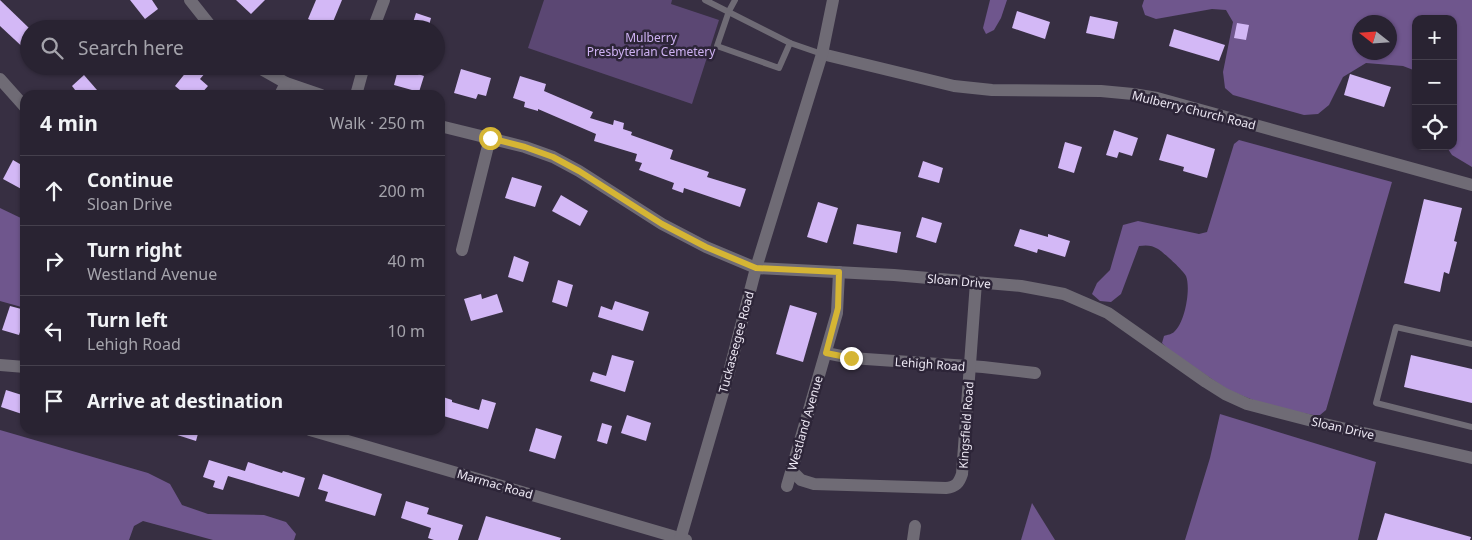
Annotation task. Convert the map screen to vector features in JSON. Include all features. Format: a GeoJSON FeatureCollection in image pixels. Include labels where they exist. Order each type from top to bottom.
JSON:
{"type":"FeatureCollection","features":[{"type":"Feature","properties":{"kind":"street"},"geometry":{"type":"LineString","coordinates":[[190,0],[206,20]]}},
{"type":"Feature","properties":{"kind":"street"},"geometry":{"type":"LineString","coordinates":[[375,20],[384,0]]}},
{"type":"Feature","properties":{"kind":"street","name":"Tuckaseegee Road"},"geometry":{"type":"LineString","coordinates":[[682,540],[756,268],[822,54],[833,0]]}},
{"type":"Feature","properties":{"kind":"street","name":"Mulberry Church Road"},"geometry":{"type":"LineString","coordinates":[[822,54],[954,86],[992,90],[1101,91],[1157,98],[1472,186]]}},
{"type":"Feature","properties":{"kind":"street"},"geometry":{"type":"LineString","coordinates":[[272,75],[286,83],[306,90]]}},
{"type":"Feature","properties":{"kind":"street"},"geometry":{"type":"LineString","coordinates":[[357,90],[362,75]]}},
{"type":"Feature","properties":{"kind":"street"},"geometry":{"type":"LineString","coordinates":[[0,79],[20,101]]}},
{"type":"Feature","properties":{"kind":"street"},"geometry":{"type":"LineString","coordinates":[[282,90],[286,83]]}},
{"type":"Feature","properties":{"kind":"street","name":"Sloan Drive"},"geometry":{"type":"LineString","coordinates":[[445,127],[525,147],[553,157],[579,171],[662,224],[706,247],[756,268],[894,275],[1021,286],[1064,294],[1108,313],[1212,386],[1246,404],[1472,458]]}},
{"type":"Feature","properties":{"kind":"street"},"geometry":{"type":"LineString","coordinates":[[462,250],[490,138]]}},
{"type":"Feature","properties":{"kind":"street","name":"Westland Avenue"},"geometry":{"type":"LineString","coordinates":[[786,486],[838,308],[839,272]]}},
{"type":"Feature","properties":{"kind":"street","name":"Kingsfield Road"},"geometry":{"type":"LineString","coordinates":[[791,470],[801,480],[814,484],[946,488],[960,482],[976,282]]}},
{"type":"Feature","properties":{"kind":"street","name":"Lehigh Road"},"geometry":{"type":"LineString","coordinates":[[826,353],[851,358],[970,366],[1035,373]]}},
{"type":"Feature","properties":{"kind":"street"},"geometry":{"type":"LineString","coordinates":[[0,365],[20,367]]}},
{"type":"Feature","properties":{"kind":"street","name":"Marmac Road"},"geometry":{"type":"LineString","coordinates":[[327,435],[682,540]]}},
{"type":"Feature","properties":{"kind":"street"},"geometry":{"type":"LineString","coordinates":[[913,540],[915,526]]}},
{"type":"Feature","properties":{"kind":"lane"},"geometry":{"type":"LineString","coordinates":[[705,0],[790,43],[822,54]]}},
{"type":"Feature","properties":{"kind":"lane"},"geometry":{"type":"LineString","coordinates":[[735,0],[717,46],[779,68],[790,43]]}},
{"type":"Feature","properties":{"kind":"lane"},"geometry":{"type":"LineString","coordinates":[[1472,344],[1396,328],[1376,402],[1472,427]]}},
{"type":"Feature","properties":{"kind":"green space","name":"Mulberry Presbyterian Cemetery"},"geometry":{"type":"Polygon","coordinates":[[[544,0],[672,0],[671,4],[719,20],[692,104],[528,48],[544,0]]]}},
{"type":"Feature","properties":{"kind":"shaded area"},"geometry":{"type":"Polygon","coordinates":[[[990,0],[1007,0],[1001,18],[994,30],[986,34],[983,28],[990,0]]]}},
{"type":"Feature","properties":{"kind":"shaded area"},"geometry":{"type":"Polygon","coordinates":[[[1144,0],[1472,0],[1472,167],[1452,155],[1449,150],[1457,150],[1457,15],[1412,15],[1412,69],[1403,66],[1366,63],[1343,77],[1329,105],[1318,114],[1304,115],[1233,95],[1225,88],[1223,72],[1233,22],[1226,10],[1212,9],[1156,19],[1145,15],[1142,6],[1144,0]]]}},
{"type":"Feature","properties":{"kind":"shaded area"},"geometry":{"type":"Polygon","coordinates":[[[1239,140],[1392,182],[1326,410],[1320,415],[1268,406],[1228,390],[1169,350],[1162,343],[1164,336],[1171,334],[1178,328],[1184,314],[1188,289],[1186,276],[1169,258],[1156,248],[1139,246],[1121,294],[1111,302],[1100,301],[1092,294],[1097,283],[1110,270],[1123,225],[1138,221],[1199,234],[1207,232],[1234,144],[1239,140]]]}},
{"type":"Feature","properties":{"kind":"shaded area"},"geometry":{"type":"Polygon","coordinates":[[[0,208],[20,218],[20,307],[0,301],[0,208]]]}},
{"type":"Feature","properties":{"kind":"shaded area"},"geometry":{"type":"Polygon","coordinates":[[[1220,414],[1376,462],[1358,540],[1185,540],[1210,458],[1220,414]]]}},
{"type":"Feature","properties":{"kind":"shaded area"},"geometry":{"type":"Polygon","coordinates":[[[0,430],[148,473],[170,484],[182,505],[208,514],[264,515],[286,522],[296,534],[294,540],[213,540],[143,521],[134,526],[129,540],[0,540],[0,430]]]}},
{"type":"Feature","properties":{"kind":"shaded area"},"geometry":{"type":"Polygon","coordinates":[[[1032,503],[1055,540],[1021,540],[1032,503]]]}},
{"type":"Feature","properties":{"kind":"building"},"geometry":{"type":"Polygon","coordinates":[[[0,0],[21,20],[20,45],[0,26],[0,0]]]}},
{"type":"Feature","properties":{"kind":"building"},"geometry":{"type":"Polygon","coordinates":[[[130,0],[152,0],[158,9],[145,19],[130,0]]]}},
{"type":"Feature","properties":{"kind":"building"},"geometry":{"type":"Polygon","coordinates":[[[236,0],[265,0],[251,14],[236,0]]]}},
{"type":"Feature","properties":{"kind":"building"},"geometry":{"type":"Polygon","coordinates":[[[316,0],[342,0],[334,20],[308,19],[316,0]]]}},
{"type":"Feature","properties":{"kind":"building"},"geometry":{"type":"Polygon","coordinates":[[[1017,11],[1050,22],[1045,39],[1012,28],[1017,11]]]}},
{"type":"Feature","properties":{"kind":"building"},"geometry":{"type":"Polygon","coordinates":[[[416,13],[431,18],[430,20],[414,20],[416,13]]]}},
{"type":"Feature","properties":{"kind":"building"},"geometry":{"type":"Polygon","coordinates":[[[1090,16],[1118,22],[1114,39],[1086,33],[1090,16]]]}},
{"type":"Feature","properties":{"kind":"building"},"geometry":{"type":"Polygon","coordinates":[[[1237,23],[1249,25],[1246,40],[1234,38],[1237,23]]]}},
{"type":"Feature","properties":{"kind":"building"},"geometry":{"type":"Polygon","coordinates":[[[1174,29],[1225,45],[1219,61],[1169,46],[1174,29]]]}},
{"type":"Feature","properties":{"kind":"building"},"geometry":{"type":"Polygon","coordinates":[[[461,69],[491,78],[486,96],[478,94],[476,99],[454,93],[461,69]]]}},
{"type":"Feature","properties":{"kind":"building"},"geometry":{"type":"Polygon","coordinates":[[[1350,74],[1391,87],[1384,107],[1344,95],[1350,74]]]}},
{"type":"Feature","properties":{"kind":"building"},"geometry":{"type":"Polygon","coordinates":[[[84,75],[97,90],[75,90],[72,86],[84,75]]]}},
{"type":"Feature","properties":{"kind":"building"},"geometry":{"type":"Polygon","coordinates":[[[184,75],[203,75],[200,79],[208,86],[204,90],[180,90],[175,86],[184,75]]]}},
{"type":"Feature","properties":{"kind":"building"},"geometry":{"type":"Polygon","coordinates":[[[397,75],[424,76],[420,90],[394,85],[397,75]]]}},
{"type":"Feature","properties":{"kind":"building"},"geometry":{"type":"Polygon","coordinates":[[[520,76],[546,84],[544,91],[593,112],[590,118],[613,125],[614,120],[624,123],[623,129],[632,132],[631,135],[673,150],[670,159],[709,172],[707,177],[746,189],[740,207],[684,188],[683,193],[672,189],[674,183],[639,170],[642,163],[635,161],[637,154],[594,141],[596,134],[538,109],[538,111],[524,107],[525,102],[513,98],[520,76]]]}},
{"type":"Feature","properties":{"kind":"building"},"geometry":{"type":"Polygon","coordinates":[[[1114,130],[1138,138],[1132,156],[1119,152],[1117,158],[1106,155],[1114,130]]]}},
{"type":"Feature","properties":{"kind":"building"},"geometry":{"type":"Polygon","coordinates":[[[1167,134],[1215,149],[1207,178],[1183,171],[1184,167],[1159,160],[1167,134]]]}},
{"type":"Feature","properties":{"kind":"building"},"geometry":{"type":"Polygon","coordinates":[[[1065,142],[1082,147],[1074,173],[1058,168],[1065,142]]]}},
{"type":"Feature","properties":{"kind":"building"},"geometry":{"type":"Polygon","coordinates":[[[13,160],[20,164],[20,188],[3,179],[13,160]]]}},
{"type":"Feature","properties":{"kind":"building"},"geometry":{"type":"Polygon","coordinates":[[[923,161],[943,168],[939,183],[918,177],[923,161]]]}},
{"type":"Feature","properties":{"kind":"building"},"geometry":{"type":"Polygon","coordinates":[[[512,177],[542,186],[535,207],[505,198],[512,177]]]}},
{"type":"Feature","properties":{"kind":"building"},"geometry":{"type":"Polygon","coordinates":[[[561,195],[588,211],[580,226],[552,211],[561,195]]]}},
{"type":"Feature","properties":{"kind":"building"},"geometry":{"type":"Polygon","coordinates":[[[1424,199],[1462,208],[1454,241],[1457,242],[1449,274],[1444,272],[1440,292],[1404,283],[1424,199]]]}},
{"type":"Feature","properties":{"kind":"building"},"geometry":{"type":"Polygon","coordinates":[[[818,202],[838,208],[827,243],[807,237],[818,202]]]}},
{"type":"Feature","properties":{"kind":"building"},"geometry":{"type":"Polygon","coordinates":[[[922,217],[942,223],[936,243],[916,237],[922,217]]]}},
{"type":"Feature","properties":{"kind":"building"},"geometry":{"type":"Polygon","coordinates":[[[857,224],[901,232],[897,253],[853,244],[857,224]]]}},
{"type":"Feature","properties":{"kind":"building"},"geometry":{"type":"Polygon","coordinates":[[[1020,229],[1048,237],[1048,234],[1070,241],[1065,257],[1038,249],[1037,253],[1014,246],[1020,229]]]}},
{"type":"Feature","properties":{"kind":"building"},"geometry":{"type":"Polygon","coordinates":[[[514,256],[529,262],[523,282],[508,277],[514,256]]]}},
{"type":"Feature","properties":{"kind":"building"},"geometry":{"type":"Polygon","coordinates":[[[558,280],[573,285],[567,307],[552,302],[558,280]]]}},
{"type":"Feature","properties":{"kind":"building"},"geometry":{"type":"Polygon","coordinates":[[[481,294],[482,299],[497,294],[503,312],[471,321],[464,299],[481,294]]]}},
{"type":"Feature","properties":{"kind":"building"},"geometry":{"type":"Polygon","coordinates":[[[615,301],[649,312],[643,331],[598,317],[601,306],[612,310],[615,301]]]}},
{"type":"Feature","properties":{"kind":"building"},"geometry":{"type":"Polygon","coordinates":[[[790,305],[817,313],[803,362],[776,354],[790,305]]]}},
{"type":"Feature","properties":{"kind":"building"},"geometry":{"type":"Polygon","coordinates":[[[10,306],[20,309],[19,335],[2,330],[10,306]]]}},
{"type":"Feature","properties":{"kind":"building"},"geometry":{"type":"Polygon","coordinates":[[[612,355],[634,361],[625,392],[590,381],[593,372],[606,376],[612,355]]]}},
{"type":"Feature","properties":{"kind":"building"},"geometry":{"type":"Polygon","coordinates":[[[1411,355],[1472,369],[1472,403],[1404,387],[1411,355]]]}},
{"type":"Feature","properties":{"kind":"building"},"geometry":{"type":"Polygon","coordinates":[[[6,390],[20,394],[20,413],[1,407],[6,390]]]}},
{"type":"Feature","properties":{"kind":"building"},"geometry":{"type":"Polygon","coordinates":[[[445,398],[452,400],[452,402],[479,410],[482,399],[496,403],[488,429],[445,416],[445,398]]]}},
{"type":"Feature","properties":{"kind":"building"},"geometry":{"type":"Polygon","coordinates":[[[627,415],[651,423],[646,441],[621,433],[627,415]]]}},
{"type":"Feature","properties":{"kind":"building"},"geometry":{"type":"Polygon","coordinates":[[[602,423],[612,426],[607,444],[597,441],[602,423]]]}},
{"type":"Feature","properties":{"kind":"building"},"geometry":{"type":"Polygon","coordinates":[[[536,428],[562,436],[555,459],[529,451],[536,428]]]}},
{"type":"Feature","properties":{"kind":"building"},"geometry":{"type":"Polygon","coordinates":[[[177,435],[198,435],[196,441],[177,435]]]}},
{"type":"Feature","properties":{"kind":"building"},"geometry":{"type":"Polygon","coordinates":[[[209,460],[245,471],[248,462],[305,478],[299,497],[228,476],[223,490],[213,487],[215,481],[203,477],[209,460]]]}},
{"type":"Feature","properties":{"kind":"building"},"geometry":{"type":"Polygon","coordinates":[[[323,474],[382,494],[375,516],[325,501],[328,492],[318,489],[323,474]]]}},
{"type":"Feature","properties":{"kind":"building"},"geometry":{"type":"Polygon","coordinates":[[[406,501],[429,508],[427,514],[463,525],[458,540],[434,540],[428,538],[431,528],[401,518],[406,501]]]}},
{"type":"Feature","properties":{"kind":"building"},"geometry":{"type":"Polygon","coordinates":[[[1385,513],[1471,537],[1470,540],[1377,540],[1385,513]]]}},
{"type":"Feature","properties":{"kind":"building"},"geometry":{"type":"Polygon","coordinates":[[[486,516],[561,538],[560,540],[478,540],[486,516]]]}},
{"type":"Feature","properties":{"kind":"route"},"geometry":{"type":"LineString","coordinates":[[490,138],[553,157],[579,171],[662,224],[706,247],[756,268],[839,272],[838,308],[826,353],[851,358]]}}]}
